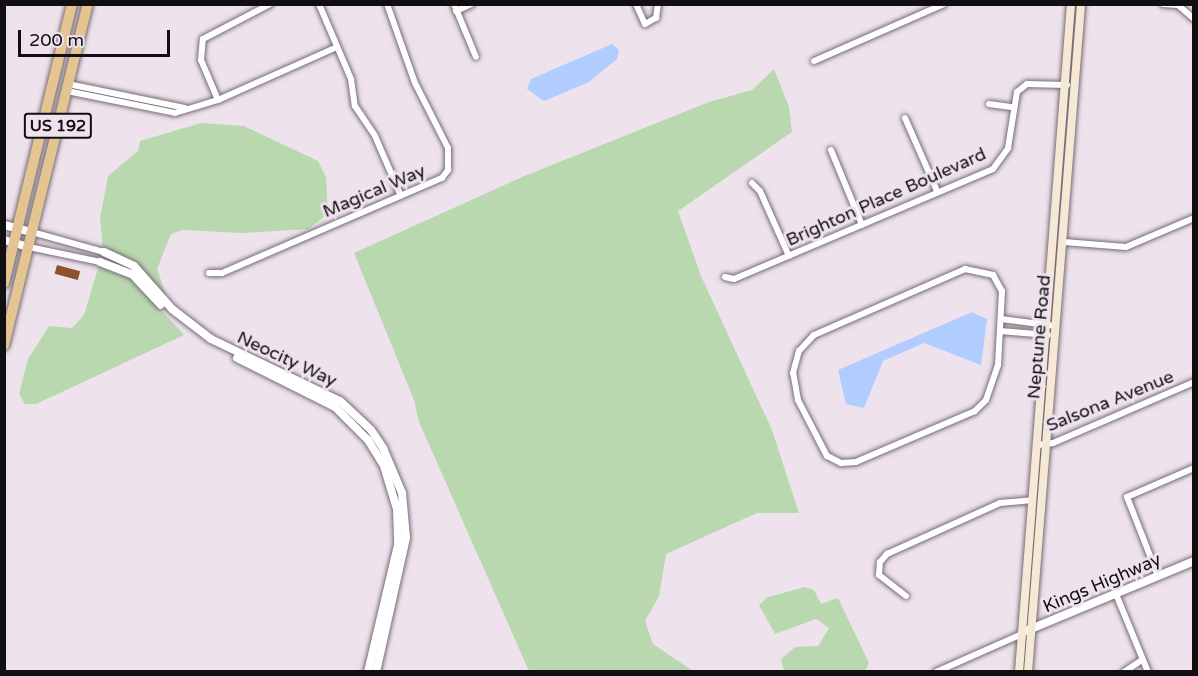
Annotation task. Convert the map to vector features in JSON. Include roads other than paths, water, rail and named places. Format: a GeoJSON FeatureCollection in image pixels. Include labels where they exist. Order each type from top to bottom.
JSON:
{"type":"FeatureCollection","features":[{"type":"Feature","properties":{"kind":"highway","name":"US 192"},"geometry":{"type":"LineString","coordinates":[[4,284],[9,242],[18,228],[72,4]]}},
{"type":"Feature","properties":{"kind":"highway","name":"US 192"},"geometry":{"type":"LineString","coordinates":[[4,345],[88,4]]}},
{"type":"Feature","properties":{"kind":"main road","name":"Neptune Road"},"geometry":{"type":"LineString","coordinates":[[1019,672],[1033,500],[1056,336],[1064,243],[1071,4]]}},
{"type":"Feature","properties":{"kind":"main road","name":"Neptune Road"},"geometry":{"type":"LineString","coordinates":[[1028,672],[1042,444],[1046,334],[1069,85],[1081,4]]}},
{"type":"Feature","properties":{"kind":"street"},"geometry":{"type":"LineString","coordinates":[[218,100],[201,60],[203,39],[270,4]]}},
{"type":"Feature","properties":{"kind":"street"},"geometry":{"type":"LineString","coordinates":[[319,4],[351,79],[355,106],[375,136],[400,196]]}},
{"type":"Feature","properties":{"kind":"street","name":"Magical Way"},"geometry":{"type":"LineString","coordinates":[[208,273],[222,273],[442,177],[451,160],[432,110],[415,83],[387,4]]}},
{"type":"Feature","properties":{"kind":"street"},"geometry":{"type":"LineString","coordinates":[[472,4],[455,8],[476,57]]}},
{"type":"Feature","properties":{"kind":"street"},"geometry":{"type":"LineString","coordinates":[[636,4],[645,24],[656,18],[658,4]]}},
{"type":"Feature","properties":{"kind":"street"},"geometry":{"type":"LineString","coordinates":[[814,61],[944,4]]}},
{"type":"Feature","properties":{"kind":"street"},"geometry":{"type":"LineString","coordinates":[[1163,4],[1178,6],[1194,19]]}},
{"type":"Feature","properties":{"kind":"street"},"geometry":{"type":"LineString","coordinates":[[67,88],[153,112],[186,108],[218,100],[337,47]]}},
{"type":"Feature","properties":{"kind":"street","name":"Brighton Place Boulevard"},"geometry":{"type":"LineString","coordinates":[[725,277],[734,279],[789,256],[1003,160],[1011,107],[1017,92],[1028,84],[1069,85]]}},
{"type":"Feature","properties":{"kind":"street"},"geometry":{"type":"LineString","coordinates":[[989,104],[1011,107]]}},
{"type":"Feature","properties":{"kind":"street"},"geometry":{"type":"LineString","coordinates":[[905,118],[937,191]]}},
{"type":"Feature","properties":{"kind":"street"},"geometry":{"type":"LineString","coordinates":[[831,150],[862,225]]}},
{"type":"Feature","properties":{"kind":"street"},"geometry":{"type":"LineString","coordinates":[[752,183],[760,191],[789,256]]}},
{"type":"Feature","properties":{"kind":"street"},"geometry":{"type":"LineString","coordinates":[[1064,243],[1126,247],[1194,218]]}},
{"type":"Feature","properties":{"kind":"street"},"geometry":{"type":"LineString","coordinates":[[4,225],[104,252]]}},
{"type":"Feature","properties":{"kind":"street"},"geometry":{"type":"LineString","coordinates":[[9,242],[100,262]]}},
{"type":"Feature","properties":{"kind":"street","name":"Neocity Way"},"geometry":{"type":"LineString","coordinates":[[104,252],[134,266],[172,309],[211,339],[321,389],[351,410],[371,430],[391,462],[402,523],[376,672]]}},
{"type":"Feature","properties":{"kind":"street","name":"Neocity Way"},"geometry":{"type":"LineString","coordinates":[[100,262],[132,274],[206,342],[319,397],[352,421],[384,466],[402,523]]}},
{"type":"Feature","properties":{"kind":"street"},"geometry":{"type":"LineString","coordinates":[[965,269],[993,275],[1002,291],[1001,319],[995,384],[975,411],[856,462],[841,464],[827,456],[816,442],[798,400],[793,373],[799,351],[814,335],[965,269]]}},
{"type":"Feature","properties":{"kind":"street"},"geometry":{"type":"LineString","coordinates":[[1001,319],[1056,326]]}},
{"type":"Feature","properties":{"kind":"street"},"geometry":{"type":"LineString","coordinates":[[1000,331],[1056,336]]}},
{"type":"Feature","properties":{"kind":"street","name":"Salsona Avenue"},"geometry":{"type":"LineString","coordinates":[[1042,444],[1194,382]]}},
{"type":"Feature","properties":{"kind":"street"},"geometry":{"type":"LineString","coordinates":[[1158,576],[1127,497],[1193,468]]}},
{"type":"Feature","properties":{"kind":"street"},"geometry":{"type":"LineString","coordinates":[[906,596],[879,575],[880,562],[886,554],[1000,503],[1033,500]]}},
{"type":"Feature","properties":{"kind":"street","name":"Kings Highway"},"geometry":{"type":"LineString","coordinates":[[1022,634],[1194,561]]}},
{"type":"Feature","properties":{"kind":"street"},"geometry":{"type":"LineString","coordinates":[[1116,594],[1148,672]]}},
{"type":"Feature","properties":{"kind":"street"},"geometry":{"type":"LineString","coordinates":[[936,672],[1022,634]]}},
{"type":"Feature","properties":{"kind":"street","name":"Neocity Way"},"geometry":{"type":"LineString","coordinates":[[368,672],[381,635]]}},
{"type":"Feature","properties":{"kind":"street"},"geometry":{"type":"LineString","coordinates":[[1124,672],[1142,660]]}},
{"type":"Feature","properties":{"kind":"water"},"geometry":{"type":"Polygon","coordinates":[[[612,44],[619,50],[617,59],[589,82],[544,101],[527,89],[531,79],[612,44]]]}},
{"type":"Feature","properties":{"kind":"water"},"geometry":{"type":"Polygon","coordinates":[[[972,312],[987,319],[981,365],[924,343],[883,361],[864,408],[846,404],[838,370],[972,312]]]}}]}
